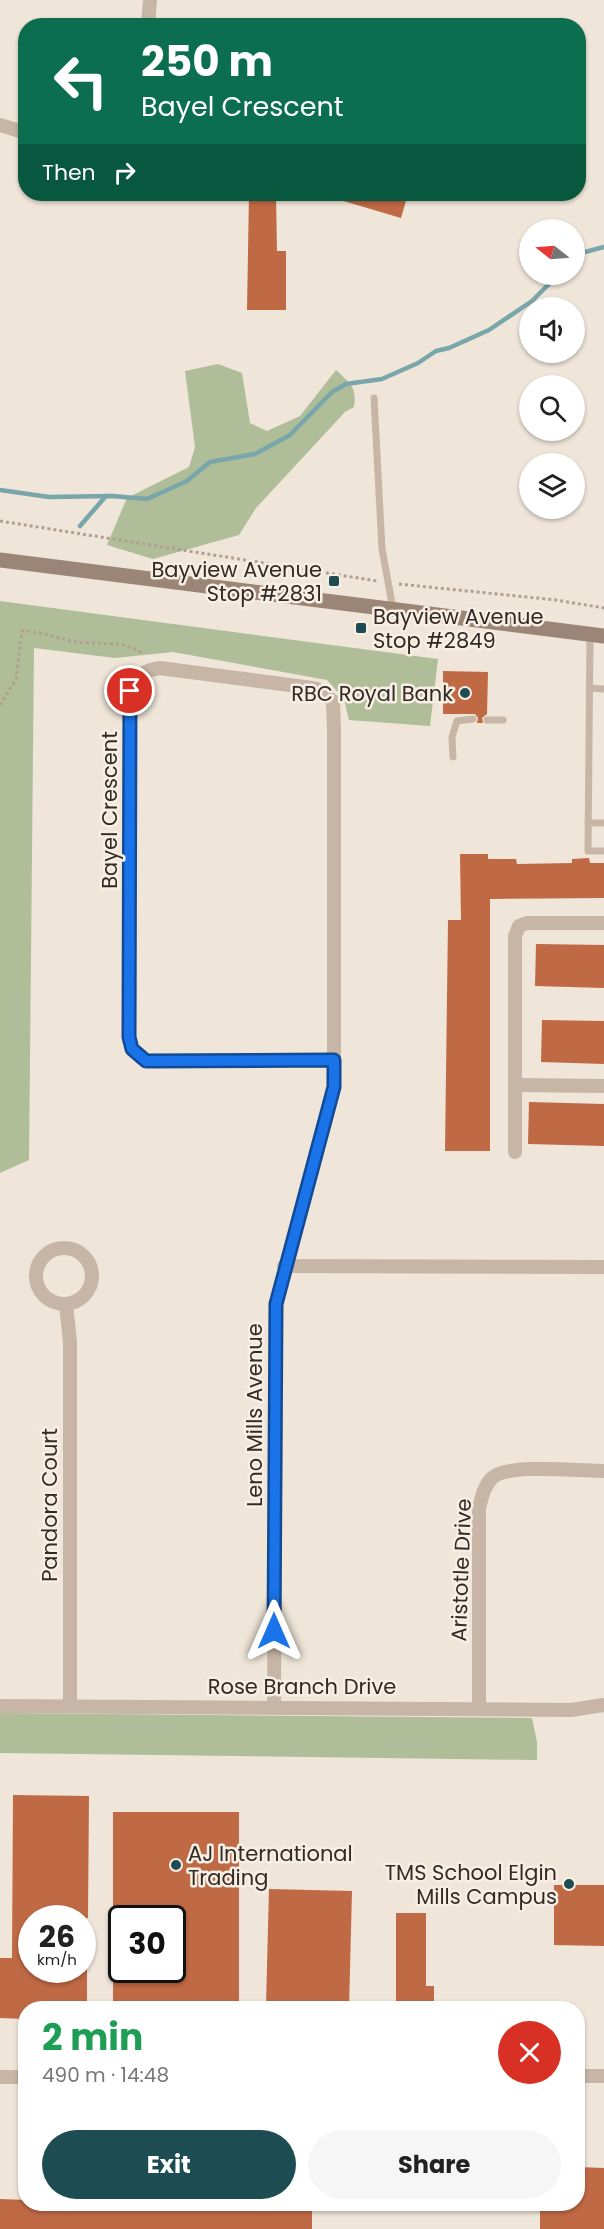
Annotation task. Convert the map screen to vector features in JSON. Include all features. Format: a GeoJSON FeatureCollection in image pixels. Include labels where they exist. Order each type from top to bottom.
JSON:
{"type":"FeatureCollection","features":[{"type":"Feature","properties":{"kind":"main road"},"geometry":{"type":"LineString","coordinates":[[0,560],[597,635]]}},
{"type":"Feature","properties":{"kind":"street"},"geometry":{"type":"LineString","coordinates":[[149,18],[150,0]]}},
{"type":"Feature","properties":{"kind":"street"},"geometry":{"type":"LineString","coordinates":[[0,125],[18,131]]}},
{"type":"Feature","properties":{"kind":"street","name":"Bayel Crescent"},"geometry":{"type":"LineString","coordinates":[[160,668],[305,687],[317,689],[333,700],[334,1060],[146,1061],[132,1049],[129,1037],[130,691],[135,679],[146,670],[160,668]]}},
{"type":"Feature","properties":{"kind":"street"},"geometry":{"type":"LineString","coordinates":[[515,1152],[515,944],[519,926],[539,922],[604,922]]}},
{"type":"Feature","properties":{"kind":"street","name":"Leno Mills Avenue"},"geometry":{"type":"LineString","coordinates":[[274,1707],[275,1321],[284,1266],[332,1095],[334,1060]]}},
{"type":"Feature","properties":{"kind":"street"},"geometry":{"type":"LineString","coordinates":[[515,1085],[604,1086]]}},
{"type":"Feature","properties":{"kind":"street"},"geometry":{"type":"LineString","coordinates":[[65,1248],[74,1250],[88,1262],[92,1281],[83,1297],[66,1304],[57,1304],[42,1294],[36,1277],[37,1268],[47,1254],[65,1248]]}},
{"type":"Feature","properties":{"kind":"street"},"geometry":{"type":"LineString","coordinates":[[284,1266],[604,1267]]}},
{"type":"Feature","properties":{"kind":"street","name":"Pandora Court"},"geometry":{"type":"LineString","coordinates":[[66,1304],[70,1342],[70,1706]]}},
{"type":"Feature","properties":{"kind":"street","name":"Aristotle Drive"},"geometry":{"type":"LineString","coordinates":[[480,1708],[479,1508],[484,1488],[493,1476],[512,1470],[604,1471]]}},
{"type":"Feature","properties":{"kind":"street","name":"Rose Branch Drive"},"geometry":{"type":"LineString","coordinates":[[0,1706],[571,1710],[604,1705]]}},
{"type":"Feature","properties":{"kind":"street"},"geometry":{"type":"LineString","coordinates":[[585,2076],[604,2076]]}},
{"type":"Feature","properties":{"kind":"street"},"geometry":{"type":"LineString","coordinates":[[0,2077],[18,2077]]}},
{"type":"Feature","properties":{"kind":"lane"},"geometry":{"type":"LineString","coordinates":[[374,398],[382,549],[393,609]]}},
{"type":"Feature","properties":{"kind":"lane"},"geometry":{"type":"LineString","coordinates":[[597,635],[589,688],[588,851],[604,851]]}},
{"type":"Feature","properties":{"kind":"lane"},"geometry":{"type":"LineString","coordinates":[[589,688],[604,689]]}},
{"type":"Feature","properties":{"kind":"lane"},"geometry":{"type":"LineString","coordinates":[[453,757],[454,727],[458,721],[473,719]]}},
{"type":"Feature","properties":{"kind":"lane"},"geometry":{"type":"LineString","coordinates":[[487,720],[503,720]]}},
{"type":"Feature","properties":{"kind":"lane"},"geometry":{"type":"LineString","coordinates":[[588,822],[604,823]]}},
{"type":"Feature","properties":{"kind":"path"},"geometry":{"type":"LineString","coordinates":[[0,521],[388,583],[556,600],[604,608]]}},
{"type":"Feature","properties":{"kind":"path"},"geometry":{"type":"LineString","coordinates":[[0,705],[16,678],[22,632],[39,631],[76,641],[125,646],[142,653]]}},
{"type":"Feature","properties":{"kind":"green space"},"geometry":{"type":"Polygon","coordinates":[[[218,364],[242,373],[250,423],[267,431],[300,416],[336,370],[349,382],[353,390],[354,407],[345,412],[256,508],[239,535],[153,559],[107,545],[127,498],[189,467],[195,447],[185,371],[218,364]]]}},
{"type":"Feature","properties":{"kind":"green space"},"geometry":{"type":"Polygon","coordinates":[[[0,601],[438,659],[430,726],[349,720],[344,699],[327,680],[173,652],[115,658],[34,648],[29,1160],[0,1173],[0,601]]]}},
{"type":"Feature","properties":{"kind":"green space"},"geometry":{"type":"Polygon","coordinates":[[[0,1713],[532,1718],[537,1742],[537,1760],[0,1753],[0,1713]]]}},
{"type":"Feature","properties":{"kind":"building"},"geometry":{"type":"Polygon","coordinates":[[[249,201],[276,201],[277,251],[286,251],[286,310],[247,310],[249,201]]]}},
{"type":"Feature","properties":{"kind":"building"},"geometry":{"type":"Polygon","coordinates":[[[344,201],[406,201],[401,218],[344,201]]]}},
{"type":"Feature","properties":{"kind":"building","name":"RBC Royal Bank"},"geometry":{"type":"Polygon","coordinates":[[[443,671],[488,672],[487,714],[482,718],[483,723],[477,723],[478,718],[475,714],[443,714],[443,671]]]}},
{"type":"Feature","properties":{"kind":"building"},"geometry":{"type":"Polygon","coordinates":[[[460,854],[488,854],[488,859],[516,859],[517,864],[572,863],[572,859],[589,858],[590,863],[604,863],[604,898],[490,899],[490,1151],[445,1151],[448,920],[461,920],[460,854]]]}},
{"type":"Feature","properties":{"kind":"building"},"geometry":{"type":"Polygon","coordinates":[[[536,944],[604,945],[604,988],[535,986],[536,944]]]}},
{"type":"Feature","properties":{"kind":"building"},"geometry":{"type":"Polygon","coordinates":[[[542,1020],[604,1021],[604,1064],[541,1062],[542,1020]]]}},
{"type":"Feature","properties":{"kind":"building"},"geometry":{"type":"Polygon","coordinates":[[[529,1102],[604,1104],[604,1146],[528,1144],[529,1102]]]}},
{"type":"Feature","properties":{"kind":"building"},"geometry":{"type":"Polygon","coordinates":[[[13,1795],[89,1796],[88,1905],[18,1905],[18,1983],[87,1983],[87,2001],[18,2001],[18,2019],[0,2018],[0,1958],[12,1958],[13,1795]]]}},
{"type":"Feature","properties":{"kind":"building","name":"AJ International Trading"},"geometry":{"type":"Polygon","coordinates":[[[113,1812],[239,1812],[239,2001],[113,2001],[113,1983],[186,1983],[186,1905],[113,1905],[113,1812]]]}},
{"type":"Feature","properties":{"kind":"building"},"geometry":{"type":"Polygon","coordinates":[[[554,1885],[604,1885],[604,1946],[554,1945],[554,1885]]]}},
{"type":"Feature","properties":{"kind":"building"},"geometry":{"type":"Polygon","coordinates":[[[269,1889],[352,1891],[349,2001],[266,2001],[269,1889]]]}},
{"type":"Feature","properties":{"kind":"building"},"geometry":{"type":"Polygon","coordinates":[[[396,1913],[426,1913],[426,1986],[434,1986],[434,2001],[396,2001],[396,1913]]]}},
{"type":"Feature","properties":{"kind":"building"},"geometry":{"type":"Polygon","coordinates":[[[585,2167],[604,2168],[604,2229],[540,2229],[540,2211],[585,2211],[585,2167]]]}},
{"type":"Feature","properties":{"kind":"building"},"geometry":{"type":"Polygon","coordinates":[[[0,2199],[18,2200],[18,2211],[312,2211],[312,2229],[0,2229],[0,2199]]]}},
{"type":"Feature","properties":{"kind":"waterway"},"geometry":{"type":"LineString","coordinates":[[585,252],[604,247]]}},
{"type":"Feature","properties":{"kind":"waterway"},"geometry":{"type":"LineString","coordinates":[[0,490],[49,497],[112,496],[147,499],[187,481],[210,462],[255,454],[290,435],[332,392],[346,384],[382,379],[418,363],[436,351],[449,348],[489,330],[532,301],[548,285]]}},
{"type":"Feature","properties":{"kind":"waterway"},"geometry":{"type":"LineString","coordinates":[[80,526],[106,496]]}},
{"type":"Feature","properties":{"kind":"place","name":"Bayview Avenue Stop #2831"},"geometry":{"type":"Point","coordinates":[334,581]}},
{"type":"Feature","properties":{"kind":"place","name":"Bayview Avenue Stop #2849"},"geometry":{"type":"Point","coordinates":[361,628]}},
{"type":"Feature","properties":{"kind":"place","name":"RBC Royal Bank"},"geometry":{"type":"Point","coordinates":[465,693]}},
{"type":"Feature","properties":{"kind":"place","name":"AJ International Trading"},"geometry":{"type":"Point","coordinates":[176,1865]}},
{"type":"Feature","properties":{"kind":"place","name":"TMS School Elgin Mills Campus"},"geometry":{"type":"Point","coordinates":[569,1884]}},
{"type":"Feature","properties":{"kind":"route"},"geometry":{"type":"LineString","coordinates":[[130,691],[129,1037],[132,1049],[137,1056],[146,1061],[334,1060],[334,1087],[284,1266],[276,1304],[274,1631]]}}]}
